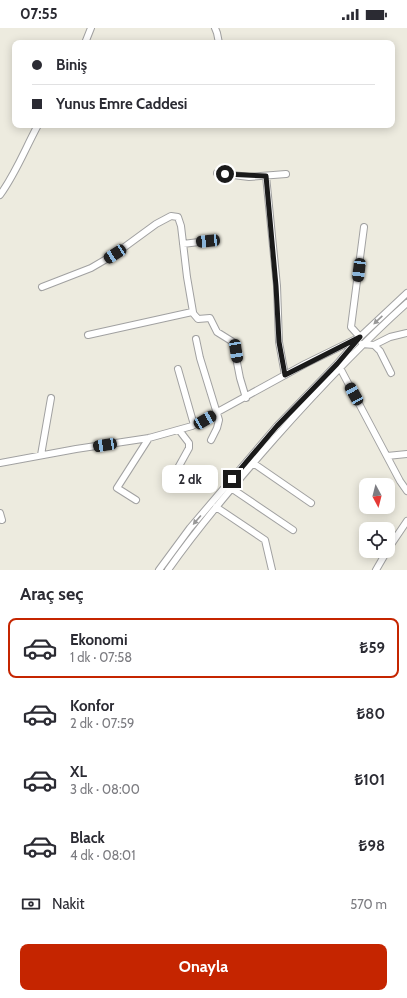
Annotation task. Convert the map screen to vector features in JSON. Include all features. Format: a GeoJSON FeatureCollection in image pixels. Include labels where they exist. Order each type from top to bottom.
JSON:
{"type":"FeatureCollection","features":[{"type":"Feature","properties":{"kind":"street"},"geometry":{"type":"LineString","coordinates":[[86,40],[91,28]]}},
{"type":"Feature","properties":{"kind":"street"},"geometry":{"type":"LineString","coordinates":[[215,28],[218,40]]}},
{"type":"Feature","properties":{"kind":"street"},"geometry":{"type":"LineString","coordinates":[[0,195],[17,170],[24,151],[36,128]]}},
{"type":"Feature","properties":{"kind":"street"},"geometry":{"type":"LineString","coordinates":[[217,173],[249,177],[286,174]]}},
{"type":"Feature","properties":{"kind":"street"},"geometry":{"type":"LineString","coordinates":[[266,176],[276,286],[279,342],[285,375]]}},
{"type":"Feature","properties":{"kind":"street"},"geometry":{"type":"LineString","coordinates":[[42,287],[101,263],[156,224],[171,216],[175,216],[180,220],[193,312],[198,319],[210,318],[217,332],[233,342],[240,378],[246,398]]}},
{"type":"Feature","properties":{"kind":"street"},"geometry":{"type":"LineString","coordinates":[[360,337],[351,327],[351,321],[358,284],[364,227]]}},
{"type":"Feature","properties":{"kind":"street"},"geometry":{"type":"LineString","coordinates":[[183,244],[208,241]]}},
{"type":"Feature","properties":{"kind":"street"},"geometry":{"type":"LineString","coordinates":[[168,570],[194,533],[231,488],[339,366],[360,337],[407,293]]}},
{"type":"Feature","properties":{"kind":"street"},"geometry":{"type":"LineString","coordinates":[[159,570],[190,528],[277,426],[407,302]]}},
{"type":"Feature","properties":{"kind":"street"},"geometry":{"type":"LineString","coordinates":[[88,335],[193,312]]}},
{"type":"Feature","properties":{"kind":"street"},"geometry":{"type":"LineString","coordinates":[[362,344],[374,345],[390,337],[407,333]]}},
{"type":"Feature","properties":{"kind":"street"},"geometry":{"type":"LineString","coordinates":[[0,463],[149,438],[194,425],[246,398],[285,375],[360,337]]}},
{"type":"Feature","properties":{"kind":"street"},"geometry":{"type":"LineString","coordinates":[[196,339],[200,358],[219,420],[211,440]]}},
{"type":"Feature","properties":{"kind":"street"},"geometry":{"type":"LineString","coordinates":[[374,345],[380,350],[391,373]]}},
{"type":"Feature","properties":{"kind":"street"},"geometry":{"type":"LineString","coordinates":[[339,366],[407,491]]}},
{"type":"Feature","properties":{"kind":"street"},"geometry":{"type":"LineString","coordinates":[[178,369],[194,425]]}},
{"type":"Feature","properties":{"kind":"street"},"geometry":{"type":"LineString","coordinates":[[41,455],[51,398]]}},
{"type":"Feature","properties":{"kind":"street"},"geometry":{"type":"LineString","coordinates":[[168,486],[190,448],[179,430]]}},
{"type":"Feature","properties":{"kind":"street"},"geometry":{"type":"LineString","coordinates":[[136,500],[117,488],[149,438]]}},
{"type":"Feature","properties":{"kind":"street"},"geometry":{"type":"LineString","coordinates":[[387,456],[407,454]]}},
{"type":"Feature","properties":{"kind":"street"},"geometry":{"type":"LineString","coordinates":[[253,463],[311,503]]}},
{"type":"Feature","properties":{"kind":"street"},"geometry":{"type":"LineString","coordinates":[[231,488],[293,530]]}},
{"type":"Feature","properties":{"kind":"street"},"geometry":{"type":"LineString","coordinates":[[216,507],[265,540],[272,570]]}},
{"type":"Feature","properties":{"kind":"street"},"geometry":{"type":"LineString","coordinates":[[0,513],[2,520]]}},
{"type":"Feature","properties":{"kind":"street"},"geometry":{"type":"LineString","coordinates":[[395,538],[407,520]]}},
{"type":"Feature","properties":{"kind":"street"},"geometry":{"type":"LineString","coordinates":[[376,570],[383,558]]}},
{"type":"Feature","properties":{"kind":"route"},"geometry":{"type":"LineString","coordinates":[[225,174],[249,177],[266,176],[276,286],[279,342],[285,375],[360,337],[337,364],[277,426],[232,479]]}}]}
